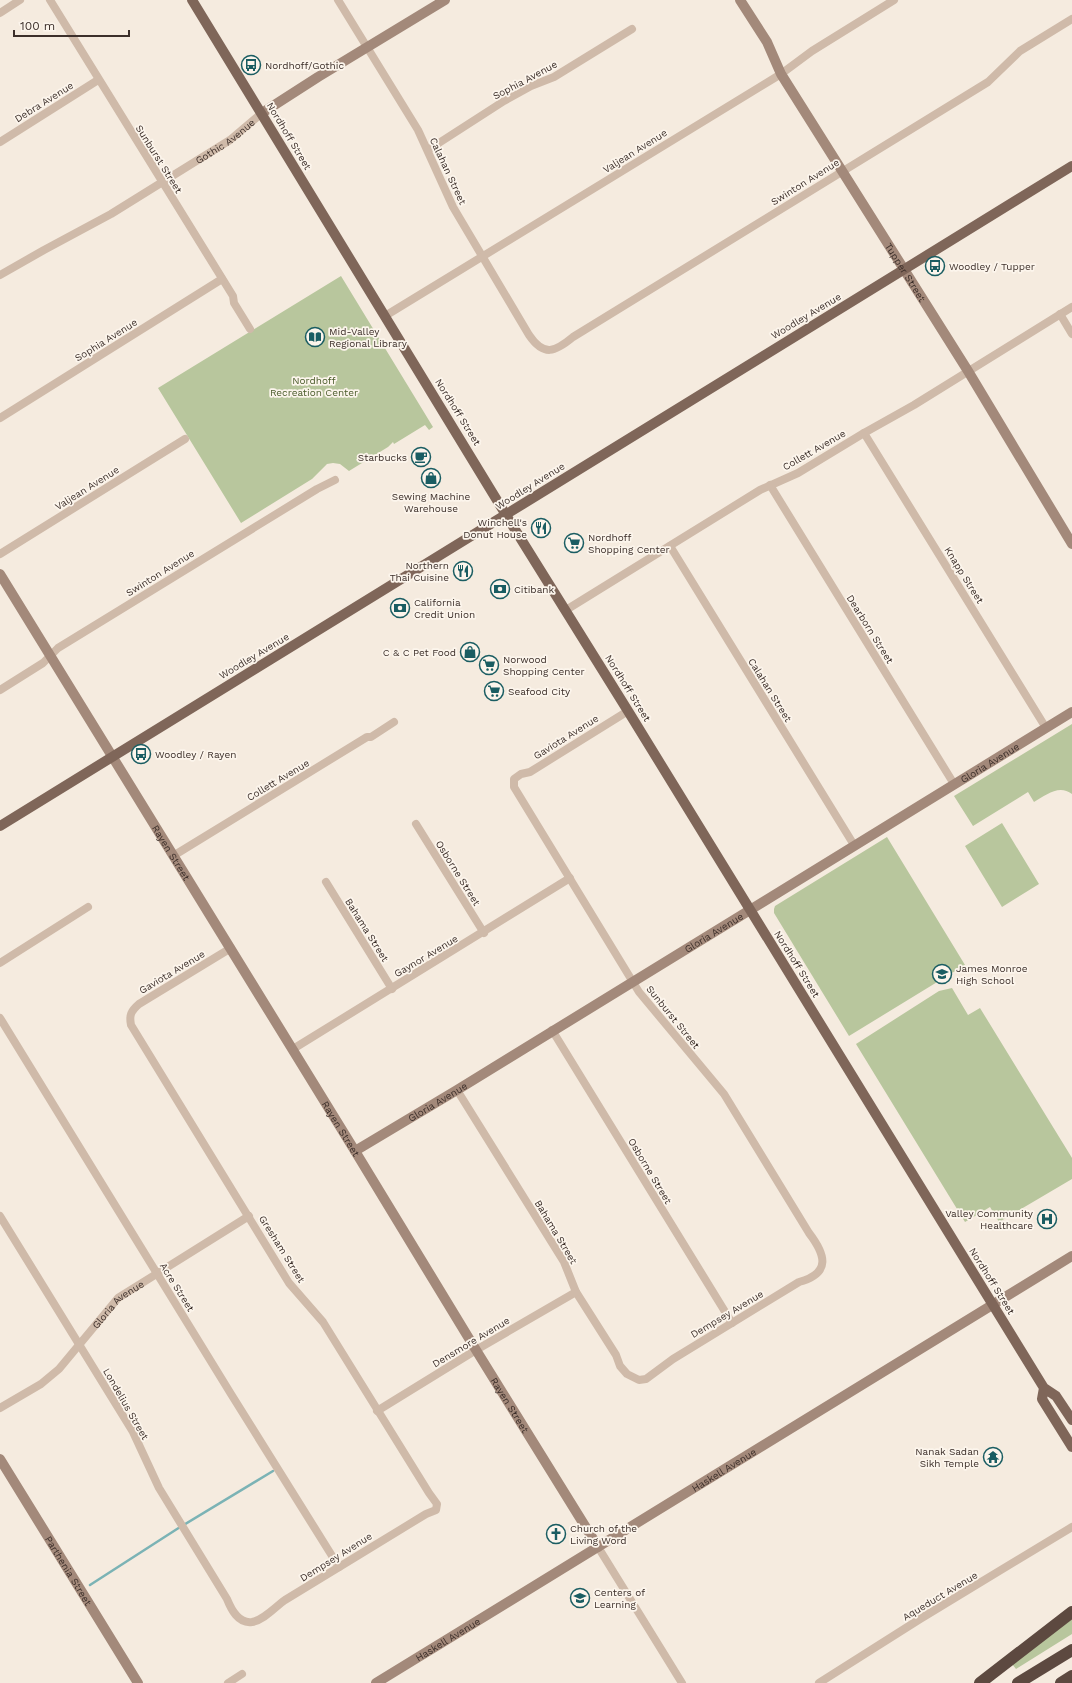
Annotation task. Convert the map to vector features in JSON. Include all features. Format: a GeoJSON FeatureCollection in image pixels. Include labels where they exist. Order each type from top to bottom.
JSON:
{"type":"FeatureCollection","features":[{"type":"Feature","properties":{"kind":"highway"},"geometry":{"type":"LineString","coordinates":[[980,1683],[1072,1612]]}},
{"type":"Feature","properties":{"kind":"highway"},"geometry":{"type":"LineString","coordinates":[[1018,1683],[1072,1650]]}},
{"type":"Feature","properties":{"kind":"highway"},"geometry":{"type":"LineString","coordinates":[[1061,1683],[1072,1676]]}},
{"type":"Feature","properties":{"kind":"main road","name":"Nordhoff Street"},"geometry":{"type":"LineString","coordinates":[[192,0],[506,515],[566,610],[1044,1388],[1056,1396],[1072,1420]]}},
{"type":"Feature","properties":{"kind":"main road","name":"Woodley Avenue"},"geometry":{"type":"LineString","coordinates":[[0,826],[1072,166]]}},
{"type":"Feature","properties":{"kind":"main road","name":"Nordhoff Street"},"geometry":{"type":"LineString","coordinates":[[1044,1388],[1042,1399],[1072,1447]]}},
{"type":"Feature","properties":{"kind":"street"},"geometry":{"type":"LineString","coordinates":[[0,13],[20,0]]}},
{"type":"Feature","properties":{"kind":"street","name":"Sunburst Street"},"geometry":{"type":"LineString","coordinates":[[50,0],[98,80],[233,296],[234,303],[250,329]]}},
{"type":"Feature","properties":{"kind":"street","name":"Calahan Street"},"geometry":{"type":"LineString","coordinates":[[338,0],[418,130],[449,200],[529,335],[535,344],[542,349]]}},
{"type":"Feature","properties":{"kind":"street","name":"Gothic Avenue"},"geometry":{"type":"LineString","coordinates":[[0,275],[111,214],[230,140],[262,113],[445,0]]}},
{"type":"Feature","properties":{"kind":"street","name":"Tupper Street"},"geometry":{"type":"LineString","coordinates":[[740,0],[767,42],[781,74],[968,371],[1072,544]]}},
{"type":"Feature","properties":{"kind":"street","name":"Valjean Avenue"},"geometry":{"type":"LineString","coordinates":[[385,316],[781,74],[812,51],[894,0]]}},
{"type":"Feature","properties":{"kind":"street","name":"Swinton Avenue"},"geometry":{"type":"LineString","coordinates":[[542,349],[553,350],[564,344],[573,336],[988,82],[1020,51],[1072,19]]}},
{"type":"Feature","properties":{"kind":"street","name":"Sophia Avenue"},"geometry":{"type":"LineString","coordinates":[[428,150],[504,101],[531,86],[554,77],[632,29]]}},
{"type":"Feature","properties":{"kind":"street","name":"Debra Avenue"},"geometry":{"type":"LineString","coordinates":[[0,142],[98,80]]}},
{"type":"Feature","properties":{"kind":"street","name":"Sophia Avenue"},"geometry":{"type":"LineString","coordinates":[[0,418],[222,279]]}},
{"type":"Feature","properties":{"kind":"street","name":"Collett Avenue"},"geometry":{"type":"LineString","coordinates":[[566,610],[770,485],[798,473],[914,405],[1072,307]]}},
{"type":"Feature","properties":{"kind":"street"},"geometry":{"type":"LineString","coordinates":[[1060,314],[1072,334]]}},
{"type":"Feature","properties":{"kind":"street","name":"Knapp Street"},"geometry":{"type":"LineString","coordinates":[[864,433],[1046,728]]}},
{"type":"Feature","properties":{"kind":"street","name":"Valjean Avenue"},"geometry":{"type":"LineString","coordinates":[[0,554],[185,439]]}},
{"type":"Feature","properties":{"kind":"street","name":"Swinton Avenue"},"geometry":{"type":"LineString","coordinates":[[0,690],[43,663],[64,644],[335,480]]}},
{"type":"Feature","properties":{"kind":"street","name":"Dearborn Street"},"geometry":{"type":"LineString","coordinates":[[770,485],[954,784]]}},
{"type":"Feature","properties":{"kind":"street","name":"Calahan Street"},"geometry":{"type":"LineString","coordinates":[[670,546],[854,845]]}},
{"type":"Feature","properties":{"kind":"street","name":"Rayen Street"},"geometry":{"type":"LineString","coordinates":[[0,574],[682,1683]]}},
{"type":"Feature","properties":{"kind":"street","name":"Gaviota Avenue"},"geometry":{"type":"LineString","coordinates":[[514,780],[521,774],[530,772],[628,711]]}},
{"type":"Feature","properties":{"kind":"street","name":"Gloria Avenue"},"geometry":{"type":"LineString","coordinates":[[355,1151],[457,1090],[633,980],[1072,712]]}},
{"type":"Feature","properties":{"kind":"street","name":"Collett Avenue"},"geometry":{"type":"LineString","coordinates":[[173,856],[394,722]]}},
{"type":"Feature","properties":{"kind":"street","name":"Sunburst Street"},"geometry":{"type":"LineString","coordinates":[[514,780],[516,791],[639,992],[724,1094],[819,1247],[823,1263]]}},
{"type":"Feature","properties":{"kind":"street","name":"Osborne Street"},"geometry":{"type":"LineString","coordinates":[[416,824],[484,933]]}},
{"type":"Feature","properties":{"kind":"street","name":"Gaynor Avenue"},"geometry":{"type":"LineString","coordinates":[[293,1049],[484,933],[570,878]]}},
{"type":"Feature","properties":{"kind":"street","name":"Bahama Street"},"geometry":{"type":"LineString","coordinates":[[326,882],[392,988]]}},
{"type":"Feature","properties":{"kind":"street"},"geometry":{"type":"LineString","coordinates":[[0,963],[88,907]]}},
{"type":"Feature","properties":{"kind":"street","name":"Gaviota Avenue"},"geometry":{"type":"LineString","coordinates":[[129,1017],[133,1008],[138,1004],[231,948]]}},
{"type":"Feature","properties":{"kind":"street","name":"Gresham Street"},"geometry":{"type":"LineString","coordinates":[[129,1017],[134,1033],[249,1216],[289,1283],[323,1322],[377,1411],[437,1504],[437,1508]]}},
{"type":"Feature","properties":{"kind":"street","name":"Acre Street"},"geometry":{"type":"LineString","coordinates":[[0,1018],[339,1567]]}},
{"type":"Feature","properties":{"kind":"street","name":"Osborne Street"},"geometry":{"type":"LineString","coordinates":[[552,1030],[732,1323]]}},
{"type":"Feature","properties":{"kind":"street","name":"Bahama Street"},"geometry":{"type":"LineString","coordinates":[[457,1090],[564,1262],[576,1292],[616,1355],[623,1371],[631,1377],[639,1380]]}},
{"type":"Feature","properties":{"kind":"street","name":"Londelius Street"},"geometry":{"type":"LineString","coordinates":[[0,1216],[133,1432],[158,1488],[227,1598],[234,1613],[246,1622]]}},
{"type":"Feature","properties":{"kind":"street","name":"Gloria Avenue"},"geometry":{"type":"LineString","coordinates":[[0,1408],[48,1378],[59,1369],[79,1343],[118,1298],[249,1216]]}},
{"type":"Feature","properties":{"kind":"street","name":"Haskell Avenue"},"geometry":{"type":"LineString","coordinates":[[376,1683],[1072,1256]]}},
{"type":"Feature","properties":{"kind":"street","name":"Dempsey Avenue"},"geometry":{"type":"LineString","coordinates":[[639,1380],[653,1375],[673,1359],[799,1282],[815,1275],[823,1263]]}},
{"type":"Feature","properties":{"kind":"street","name":"Densmore Avenue"},"geometry":{"type":"LineString","coordinates":[[377,1411],[476,1350],[576,1292]]}},
{"type":"Feature","properties":{"kind":"street","name":"Parthenia Street"},"geometry":{"type":"LineString","coordinates":[[0,1459],[138,1683]]}},
{"type":"Feature","properties":{"kind":"street","name":"Dempsey Avenue"},"geometry":{"type":"LineString","coordinates":[[246,1622],[252,1622],[262,1618],[277,1605],[426,1514],[433,1512],[437,1508]]}},
{"type":"Feature","properties":{"kind":"street","name":"Aqueduct Avenue"},"geometry":{"type":"LineString","coordinates":[[819,1683],[920,1619],[1072,1527]]}},
{"type":"Feature","properties":{"kind":"street"},"geometry":{"type":"LineString","coordinates":[[228,1683],[242,1674]]}},
{"type":"Feature","properties":{"kind":"green space","name":"Nordhoff Recreation Center"},"geometry":{"type":"Polygon","coordinates":[[[341,276],[433,427],[429,430],[425,425],[394,444],[393,442],[388,447],[349,471],[340,464],[327,464],[312,479],[241,523],[158,388],[341,276]]]}},
{"type":"Feature","properties":{"kind":"green space"},"geometry":{"type":"Polygon","coordinates":[[[1072,724],[1072,794],[1067,791],[1057,790],[1034,802],[1028,792],[973,826],[954,796],[1072,724]]]}},
{"type":"Feature","properties":{"kind":"green space"},"geometry":{"type":"Polygon","coordinates":[[[1002,823],[1039,884],[1002,907],[965,846],[1002,823]]]}},
{"type":"Feature","properties":{"kind":"green space"},"geometry":{"type":"Polygon","coordinates":[[[887,837],[965,965],[849,1036],[774,913],[774,909],[775,906],[887,837]]]}},
{"type":"Feature","properties":{"kind":"green space"},"geometry":{"type":"Polygon","coordinates":[[[952,988],[968,1015],[980,1008],[1072,1158],[1072,1179],[999,1222],[990,1207],[965,1222],[856,1044],[939,991],[952,988]]]}},
{"type":"Feature","properties":{"kind":"green space"},"geometry":{"type":"Polygon","coordinates":[[[1072,1619],[1072,1634],[1016,1669],[1012,1664],[1072,1619]]]}},
{"type":"Feature","properties":{"kind":"waterway"},"geometry":{"type":"LineString","coordinates":[[90,1585],[177,1529],[273,1471]]}},
{"type":"Feature","properties":{"kind":"place","name":"Nordhoff/Gothic"},"geometry":{"type":"Point","coordinates":[251,65]}},
{"type":"Feature","properties":{"kind":"place","name":"Woodley / Tupper"},"geometry":{"type":"Point","coordinates":[935,266]}},
{"type":"Feature","properties":{"kind":"place","name":"Mid-Valley Regional Library"},"geometry":{"type":"Point","coordinates":[315,337]}},
{"type":"Feature","properties":{"kind":"place","name":"Starbucks"},"geometry":{"type":"Point","coordinates":[421,457]}},
{"type":"Feature","properties":{"kind":"place","name":"Sewing Machine Warehouse"},"geometry":{"type":"Point","coordinates":[431,478]}},
{"type":"Feature","properties":{"kind":"place","name":"Winchell's Donut House"},"geometry":{"type":"Point","coordinates":[541,528]}},
{"type":"Feature","properties":{"kind":"place","name":"Nordhoff Shopping Center"},"geometry":{"type":"Point","coordinates":[574,543]}},
{"type":"Feature","properties":{"kind":"place","name":"Northern Thai Cuisine"},"geometry":{"type":"Point","coordinates":[463,571]}},
{"type":"Feature","properties":{"kind":"place","name":"Citibank"},"geometry":{"type":"Point","coordinates":[500,589]}},
{"type":"Feature","properties":{"kind":"place","name":"California Credit Union"},"geometry":{"type":"Point","coordinates":[400,608]}},
{"type":"Feature","properties":{"kind":"place","name":"C & C Pet Food"},"geometry":{"type":"Point","coordinates":[470,652]}},
{"type":"Feature","properties":{"kind":"place","name":"Norwood Shopping Center"},"geometry":{"type":"Point","coordinates":[489,665]}},
{"type":"Feature","properties":{"kind":"place","name":"Seafood City"},"geometry":{"type":"Point","coordinates":[494,691]}},
{"type":"Feature","properties":{"kind":"place","name":"Woodley / Rayen"},"geometry":{"type":"Point","coordinates":[141,754]}},
{"type":"Feature","properties":{"kind":"place","name":"James Monroe High School"},"geometry":{"type":"Point","coordinates":[942,974]}},
{"type":"Feature","properties":{"kind":"place","name":"Valley Community Healthcare"},"geometry":{"type":"Point","coordinates":[1047,1219]}},
{"type":"Feature","properties":{"kind":"place","name":"Nanak Sadan Sikh Temple"},"geometry":{"type":"Point","coordinates":[993,1457]}},
{"type":"Feature","properties":{"kind":"place","name":"Church of the Living Word"},"geometry":{"type":"Point","coordinates":[556,1534]}},
{"type":"Feature","properties":{"kind":"place","name":"Centers of Learning"},"geometry":{"type":"Point","coordinates":[580,1598]}}]}
